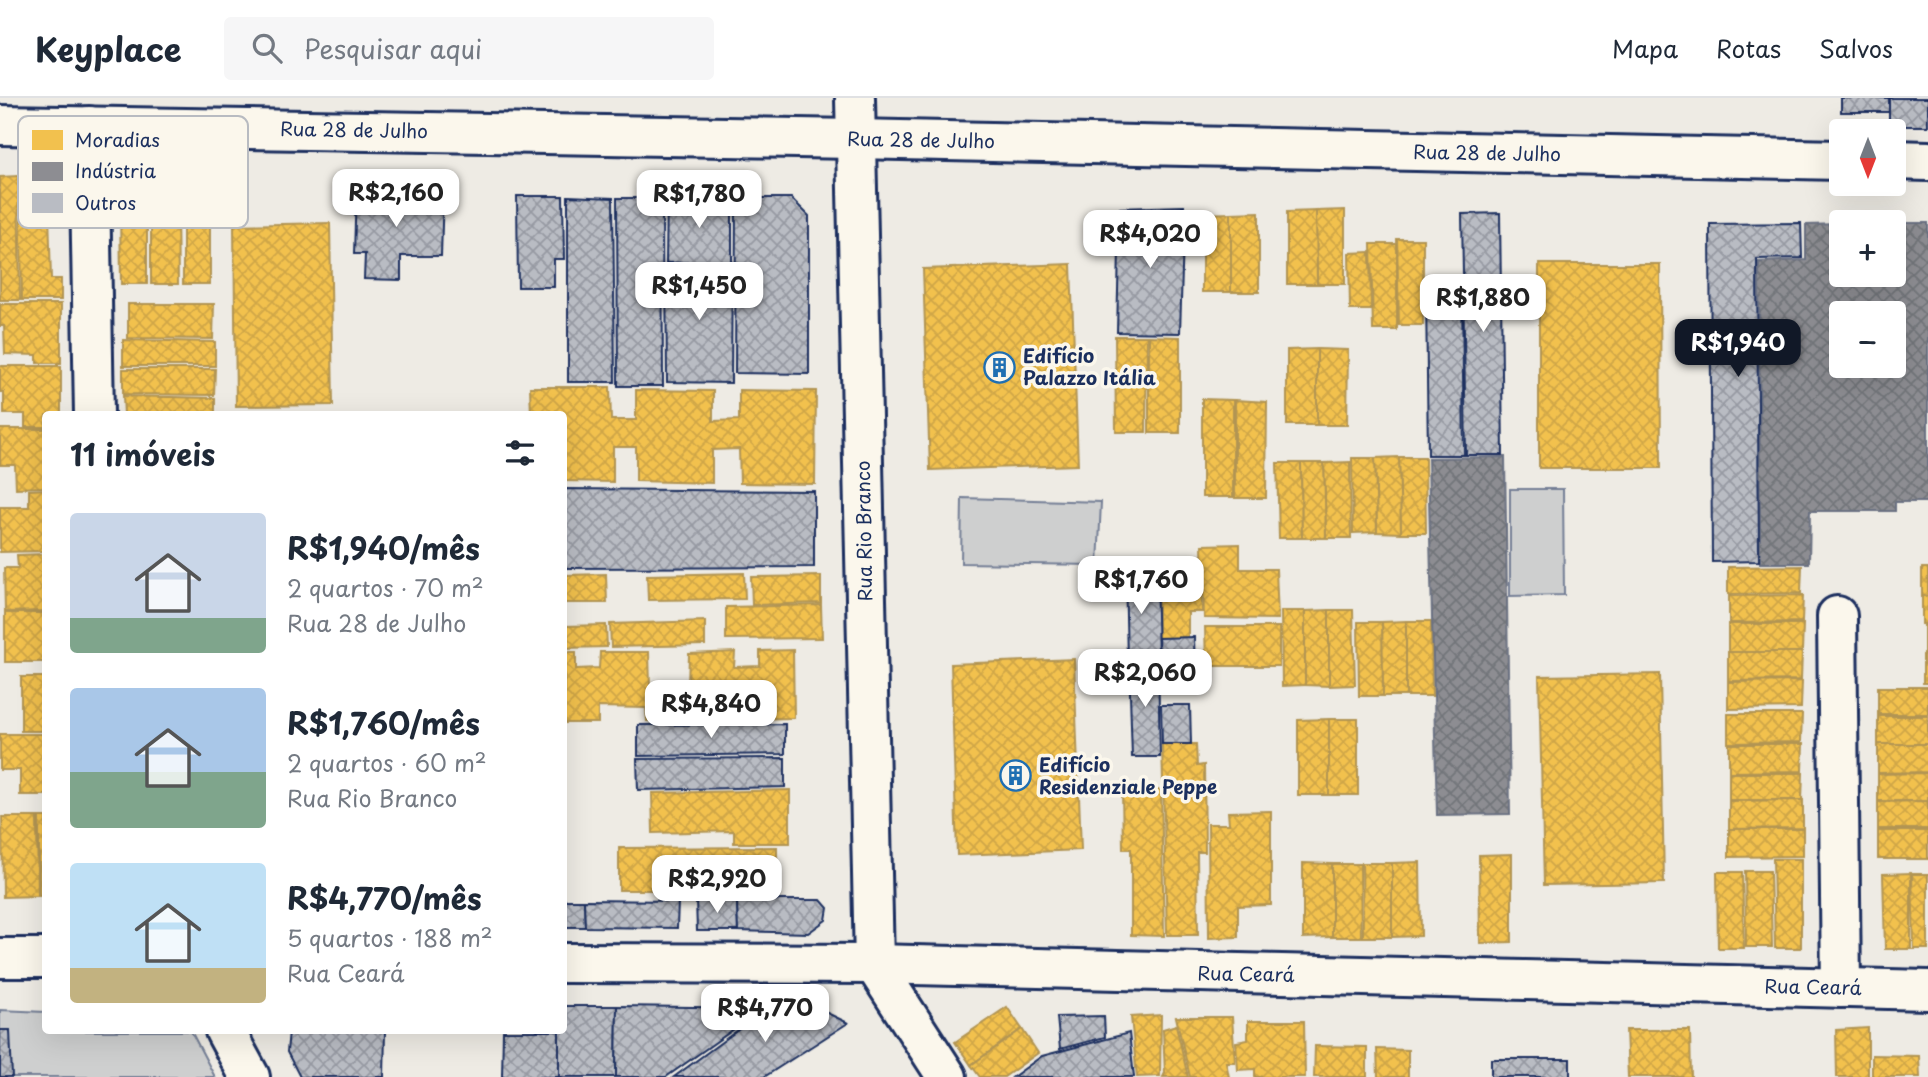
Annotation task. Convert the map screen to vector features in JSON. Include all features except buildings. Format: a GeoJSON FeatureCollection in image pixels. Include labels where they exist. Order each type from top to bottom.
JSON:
{"type":"FeatureCollection","features":[{"type":"Feature","properties":{"kind":"street","name":"Rua Rio Branco"},"geometry":{"type":"LineString","coordinates":[[855,98],[874,964]]}},
{"type":"Feature","properties":{"kind":"street","name":"Rua 28 de Julho"},"geometry":{"type":"LineString","coordinates":[[0,125],[18,125]]}},
{"type":"Feature","properties":{"kind":"street","name":"Rua 28 de Julho"},"geometry":{"type":"LineString","coordinates":[[248,129],[1829,160]]}},
{"type":"Feature","properties":{"kind":"street"},"geometry":{"type":"LineString","coordinates":[[1906,160],[1928,161]]}},
{"type":"Feature","properties":{"kind":"street"},"geometry":{"type":"LineString","coordinates":[[91,228],[94,411]]}},
{"type":"Feature","properties":{"kind":"street"},"geometry":{"type":"LineString","coordinates":[[1837,616],[1841,988]]}},
{"type":"Feature","properties":{"kind":"street"},"geometry":{"type":"LineString","coordinates":[[0,958],[42,958]]}},
{"type":"Feature","properties":{"kind":"street","name":"Rua Ceará"},"geometry":{"type":"LineString","coordinates":[[567,963],[874,964],[1928,990]]}},
{"type":"Feature","properties":{"kind":"street"},"geometry":{"type":"LineString","coordinates":[[874,964],[947,1077]]}},
{"type":"Feature","properties":{"kind":"street"},"geometry":{"type":"LineString","coordinates":[[227,1034],[250,1077]]}},
{"type":"Feature","properties":{"kind":"shaded area"},"geometry":{"type":"Polygon","coordinates":[[[1510,489],[1563,489],[1564,595],[1510,596],[1510,489]]]}},
{"type":"Feature","properties":{"kind":"shaded area"},"geometry":{"type":"Polygon","coordinates":[[[962,498],[1101,502],[1098,565],[961,563],[962,498]]]}},
{"type":"Feature","properties":{"kind":"shaded area"},"geometry":{"type":"Polygon","coordinates":[[[0,1010],[42,1012],[42,1034],[193,1034],[215,1077],[0,1077],[0,1010]]]}},
{"type":"Feature","properties":{"kind":"place","name":"Edifício Palazzo Itália"},"geometry":{"type":"Point","coordinates":[1000,367]}},
{"type":"Feature","properties":{"kind":"place","name":"Edifício Residenziale Peppe"},"geometry":{"type":"Point","coordinates":[1016,776]}}]}
